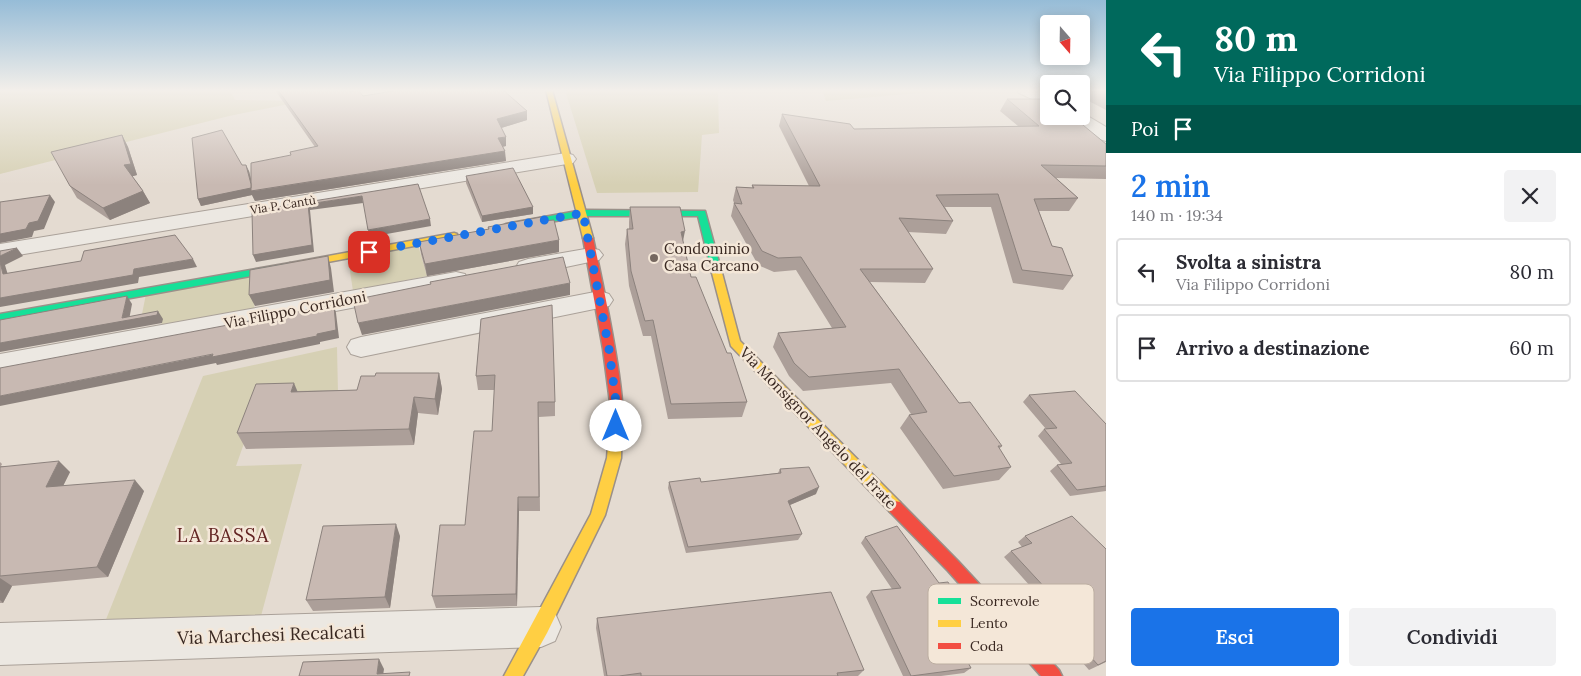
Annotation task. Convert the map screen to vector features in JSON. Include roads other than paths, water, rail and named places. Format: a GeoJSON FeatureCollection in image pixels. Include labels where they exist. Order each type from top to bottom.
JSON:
{"type":"FeatureCollection","features":[{"type":"Feature","properties":{"kind":"street"},"geometry":{"type":"LineString","coordinates":[[513,676],[541,627],[598,515],[614,458],[617,410],[600,300],[583,213],[557,122]]}},
{"type":"Feature","properties":{"kind":"street"},"geometry":{"type":"LineString","coordinates":[[1090,125],[1106,135]]}},
{"type":"Feature","properties":{"kind":"street","name":"Via P. Cantù"},"geometry":{"type":"LineString","coordinates":[[0,251],[566,159]]}},
{"type":"Feature","properties":{"kind":"street"},"geometry":{"type":"LineString","coordinates":[[495,229],[583,213]]}},
{"type":"Feature","properties":{"kind":"street","name":"Via Monsignor Angelo del Frate"},"geometry":{"type":"LineString","coordinates":[[583,213],[702,213],[735,343],[969,584]]}},
{"type":"Feature","properties":{"kind":"street"},"geometry":{"type":"LineString","coordinates":[[0,318],[466,234]]}},
{"type":"Feature","properties":{"kind":"street","name":"Via Filippo Corridoni"},"geometry":{"type":"LineString","coordinates":[[0,364],[590,255]]}},
{"type":"Feature","properties":{"kind":"street"},"geometry":{"type":"LineString","coordinates":[[362,347],[600,300]]}},
{"type":"Feature","properties":{"kind":"street","name":"Via Marchesi Recalcati"},"geometry":{"type":"LineString","coordinates":[[0,644],[541,627]]}},
{"type":"Feature","properties":{"kind":"street","name":"Via Monsignor Angelo del Frate"},"geometry":{"type":"LineString","coordinates":[[1042,664],[1053,676]]}},
{"type":"Feature","properties":{"kind":"place","name":"Condominio Casa Carcano"},"geometry":{"type":"Point","coordinates":[654,258]}},
{"type":"Feature","properties":{"kind":"district","name":"LA BASSA"},"geometry":{"type":"Point","coordinates":[223,535]}}]}
